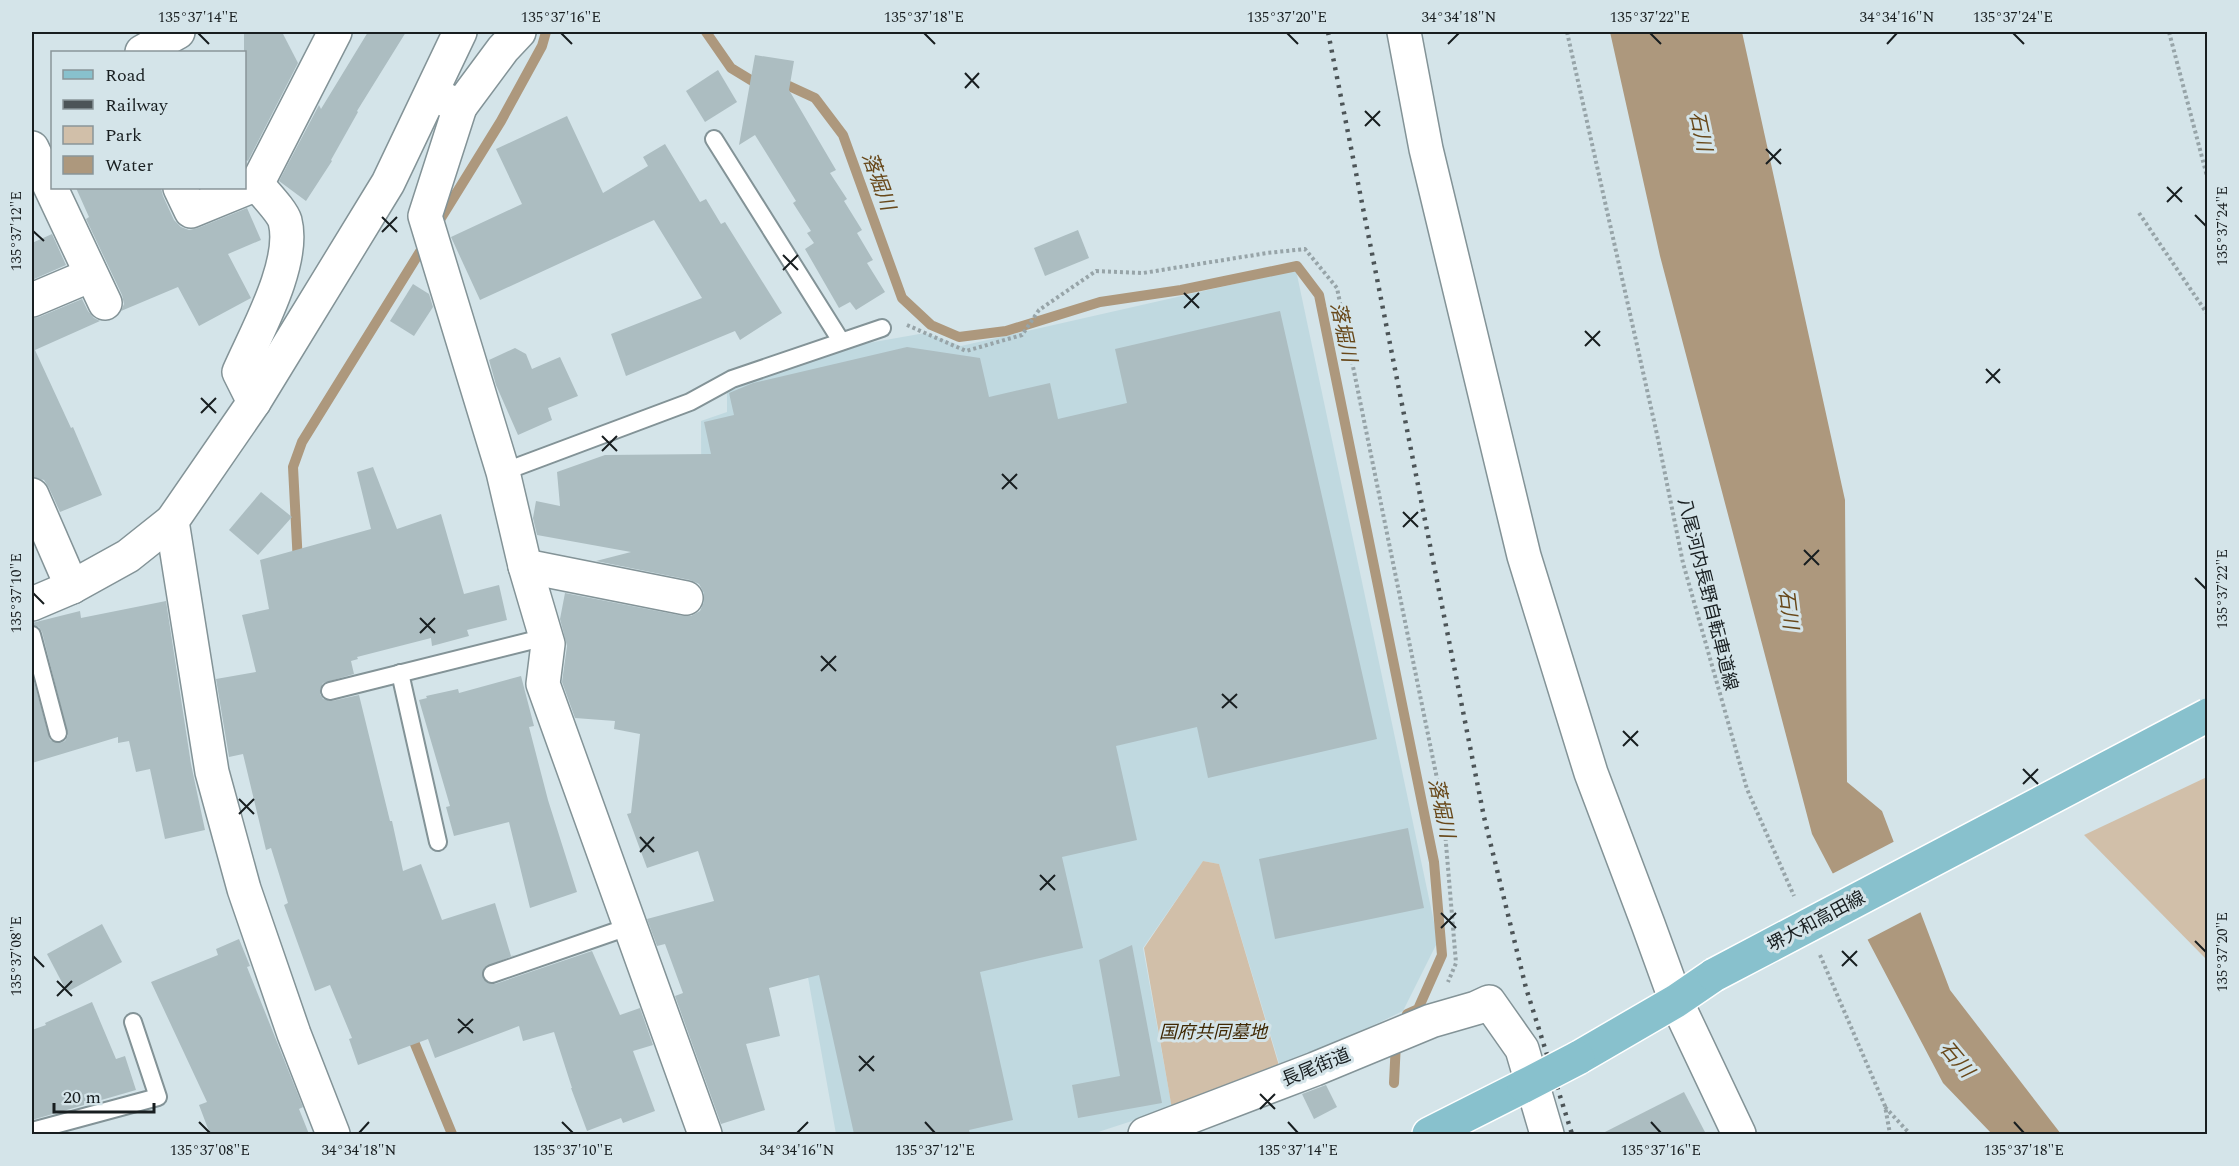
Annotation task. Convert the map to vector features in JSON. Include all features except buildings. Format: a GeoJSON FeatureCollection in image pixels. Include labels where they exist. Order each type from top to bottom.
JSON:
{"type":"FeatureCollection","features":[{"type":"Feature","properties":{"kind":"main road","name":"堺大和高田線"},"geometry":{"type":"LineString","coordinates":[[1429,1134],[1578,1058],[1676,1001],[1714,975],[2208,715]]}},
{"type":"Feature","properties":{"kind":"street"},"geometry":{"type":"LineString","coordinates":[[144,51],[178,32]]}},
{"type":"Feature","properties":{"kind":"street"},"geometry":{"type":"LineString","coordinates":[[246,188],[257,184],[335,32]]}},
{"type":"Feature","properties":{"kind":"street"},"geometry":{"type":"LineString","coordinates":[[460,32],[425,216],[503,472],[525,566],[548,644],[543,684],[705,1134]]}},
{"type":"Feature","properties":{"kind":"street"},"geometry":{"type":"LineString","coordinates":[[32,604],[72,587],[128,556],[172,521],[254,402],[388,183],[446,100],[519,32]]}},
{"type":"Feature","properties":{"kind":"street"},"geometry":{"type":"LineString","coordinates":[[1404,32],[1426,150],[1524,556],[1591,772],[1676,1001],[1740,1134]]}},
{"type":"Feature","properties":{"kind":"street"},"geometry":{"type":"LineString","coordinates":[[32,148],[51,189]]}},
{"type":"Feature","properties":{"kind":"street"},"geometry":{"type":"LineString","coordinates":[[254,402],[239,372],[277,285],[288,241],[285,219],[257,184]]}},
{"type":"Feature","properties":{"kind":"street"},"geometry":{"type":"LineString","coordinates":[[32,300],[98,289],[51,189]]}},
{"type":"Feature","properties":{"kind":"street"},"geometry":{"type":"LineString","coordinates":[[180,189],[191,211],[245,189]]}},
{"type":"Feature","properties":{"kind":"street"},"geometry":{"type":"LineString","coordinates":[[32,495],[72,587]]}},
{"type":"Feature","properties":{"kind":"street"},"geometry":{"type":"LineString","coordinates":[[172,521],[212,772],[244,889],[294,1034],[333,1134]]}},
{"type":"Feature","properties":{"kind":"street"},"geometry":{"type":"LineString","coordinates":[[525,566],[686,597]]}},
{"type":"Feature","properties":{"kind":"street","name":"長尾街道"},"geometry":{"type":"LineString","coordinates":[[1145,1134],[1407,1030],[1489,1002],[1522,1049],[1548,1134]]}},
{"type":"Feature","properties":{"kind":"lane"},"geometry":{"type":"LineString","coordinates":[[714,139],[841,341]]}},
{"type":"Feature","properties":{"kind":"lane"},"geometry":{"type":"LineString","coordinates":[[503,472],[690,402],[732,379],[882,328]]}},
{"type":"Feature","properties":{"kind":"lane"},"geometry":{"type":"LineString","coordinates":[[32,635],[58,733]]}},
{"type":"Feature","properties":{"kind":"lane"},"geometry":{"type":"LineString","coordinates":[[330,691],[546,637]]}},
{"type":"Feature","properties":{"kind":"lane"},"geometry":{"type":"LineString","coordinates":[[400,674],[438,842]]}},
{"type":"Feature","properties":{"kind":"lane"},"geometry":{"type":"LineString","coordinates":[[492,974],[631,926]]}},
{"type":"Feature","properties":{"kind":"lane"},"geometry":{"type":"LineString","coordinates":[[32,1131],[158,1097],[133,1022]]}},
{"type":"Feature","properties":{"kind":"path","name":"八尾河内長野自転車道線"},"geometry":{"type":"LineString","coordinates":[[1568,32],[1659,438],[1683,563],[1748,789],[1795,898]]}},
{"type":"Feature","properties":{"kind":"path"},"geometry":{"type":"LineString","coordinates":[[2169,32],[2208,180]]}},
{"type":"Feature","properties":{"kind":"path"},"geometry":{"type":"LineString","coordinates":[[2139,213],[2208,315]]}},
{"type":"Feature","properties":{"kind":"path"},"geometry":{"type":"LineString","coordinates":[[882,328],[905,324],[966,351],[1022,335],[1039,310],[1096,271],[1143,273],[1305,249],[1337,288],[1443,808],[1456,963],[1407,1030]]}},
{"type":"Feature","properties":{"kind":"path"},"geometry":{"type":"LineString","coordinates":[[1819,952],[1885,1106],[1890,1134]]}},
{"type":"Feature","properties":{"kind":"path"},"geometry":{"type":"LineString","coordinates":[[1885,1106],[1910,1134]]}},
{"type":"Feature","properties":{"kind":"shaded area"},"geometry":{"type":"Polygon","coordinates":[[[1296,270],[1438,941],[1403,1011],[1281,1070],[1219,864],[1203,861],[1143,948],[1172,1108],[1092,1134],[836,1134],[772,776],[702,651],[701,421],[727,412],[727,392],[840,348],[925,333],[961,346],[1296,270]]]}},
{"type":"Feature","properties":{"kind":"green space"},"geometry":{"type":"Polygon","coordinates":[[[2207,777],[2207,960],[2084,835],[2207,777]]]}},
{"type":"Feature","properties":{"kind":"green space","name":"国府共同墓地"},"geometry":{"type":"Polygon","coordinates":[[[1203,861],[1219,864],[1280,1069],[1172,1109],[1144,948],[1203,861]]]}},
{"type":"Feature","properties":{"kind":"water","name":"石川"},"geometry":{"type":"Polygon","coordinates":[[[1610,32],[1742,32],[1845,500],[1847,782],[1882,811],[1950,990],[2061,1134],[1992,1134],[1943,1083],[1812,834],[1660,256],[1610,32]]]}},
{"type":"Feature","properties":{"kind":"pier"},"geometry":{"type":"Polygon","coordinates":[[[1897,840],[1923,911],[1865,941],[1830,875],[1897,840]]]}},
{"type":"Feature","properties":{"kind":"waterway"},"geometry":{"type":"LineString","coordinates":[[436,226],[501,121],[542,46],[546,32]]}},
{"type":"Feature","properties":{"kind":"waterway","name":"落堀川"},"geometry":{"type":"LineString","coordinates":[[706,32],[731,68],[754,82],[789,86],[815,98],[843,135],[902,298],[931,325],[959,337],[1006,331],[1100,302],[1181,290],[1297,266],[1319,295],[1434,862],[1442,955],[1418,1009],[1407,1014]]}},
{"type":"Feature","properties":{"kind":"waterway"},"geometry":{"type":"LineString","coordinates":[[298,564],[293,467],[302,442],[426,242]]}},
{"type":"Feature","properties":{"kind":"waterway"},"geometry":{"type":"LineString","coordinates":[[410,1032],[452,1134]]}},
{"type":"Feature","properties":{"kind":"waterway","name":"落堀川"},"geometry":{"type":"LineString","coordinates":[[1394,1083],[1396,1042]]}},
{"type":"Feature","properties":{"kind":"railway"},"geometry":{"type":"LineString","coordinates":[[1328,32],[1484,817],[1526,988],[1572,1134]]}}]}
